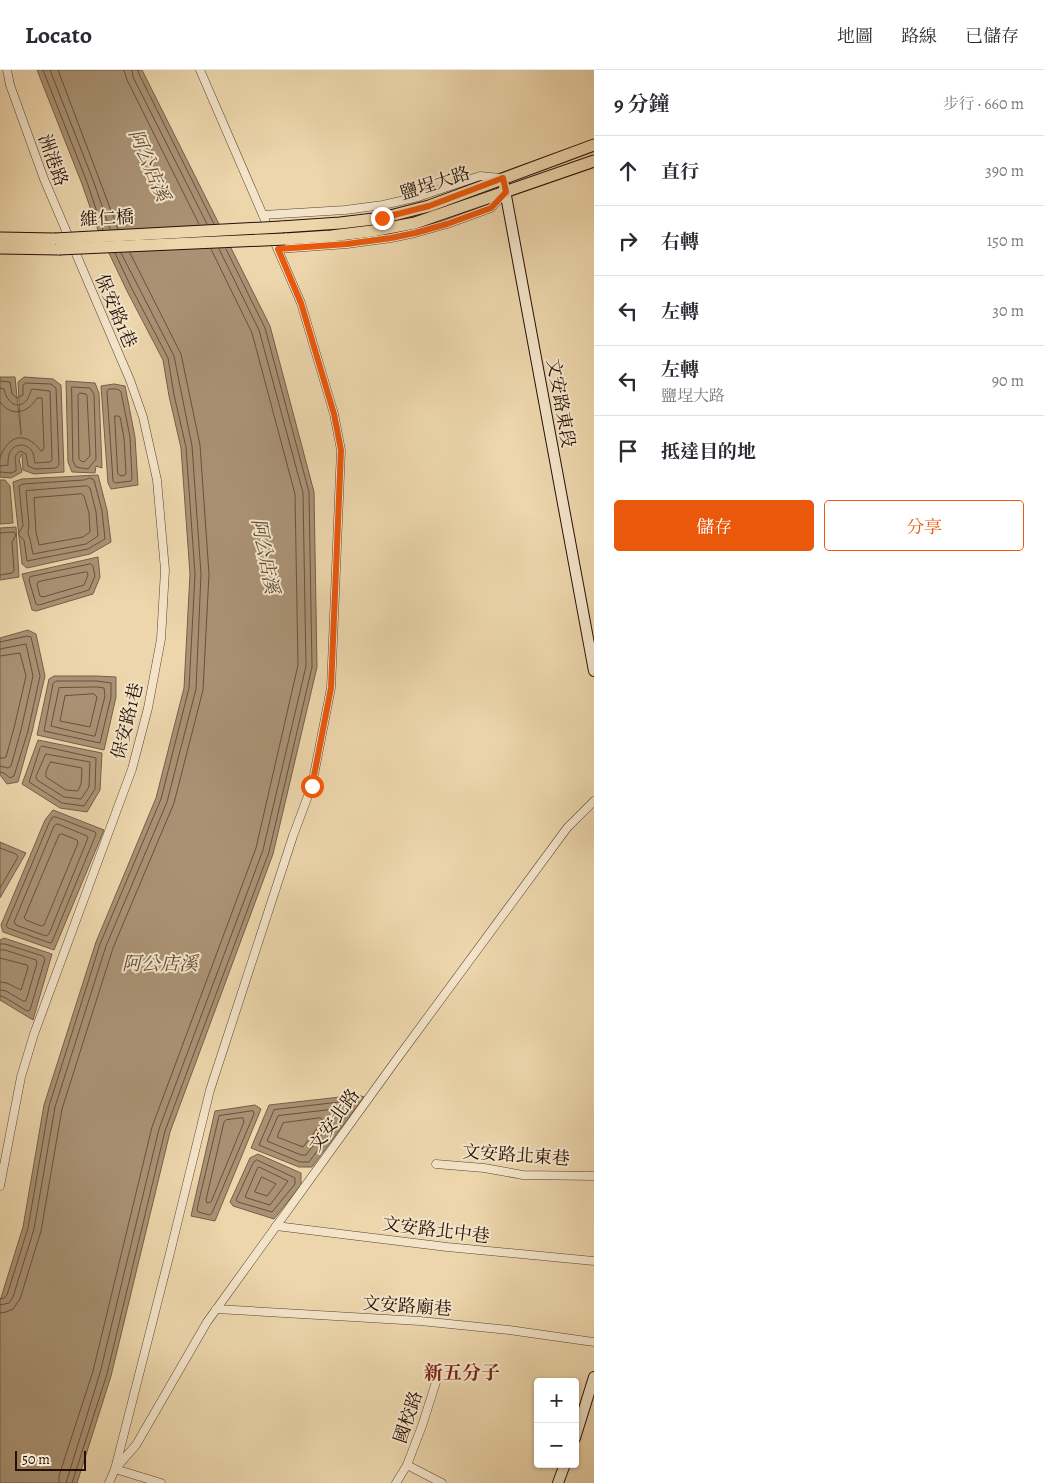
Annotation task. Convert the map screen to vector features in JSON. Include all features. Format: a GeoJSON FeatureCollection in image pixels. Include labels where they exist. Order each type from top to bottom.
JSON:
{"type":"FeatureCollection","features":[{"type":"Feature","properties":{"kind":"main road","name":"鹽埕大路"},"geometry":{"type":"LineString","coordinates":[[281,227],[382,218],[429,206],[594,145]]}},
{"type":"Feature","properties":{"kind":"main road","name":"鹽埕大路"},"geometry":{"type":"LineString","coordinates":[[285,239],[372,231],[415,223],[594,161]]}},
{"type":"Feature","properties":{"kind":"main road","name":"維仁橋"},"geometry":{"type":"LineString","coordinates":[[57,244],[281,227]]}},
{"type":"Feature","properties":{"kind":"main road"},"geometry":{"type":"LineString","coordinates":[[0,238],[57,244]]}},
{"type":"Feature","properties":{"kind":"main road","name":"維仁橋"},"geometry":{"type":"LineString","coordinates":[[57,244],[285,239]]}},
{"type":"Feature","properties":{"kind":"main road"},"geometry":{"type":"LineString","coordinates":[[0,248],[57,244]]}},
{"type":"Feature","properties":{"kind":"street","name":"洲港路"},"geometry":{"type":"LineString","coordinates":[[7,70],[10,85],[44,179],[77,258]]}},
{"type":"Feature","properties":{"kind":"street"},"geometry":{"type":"LineString","coordinates":[[109,1483],[115,1469],[210,1090],[293,836],[312,786],[331,688],[341,450],[334,414],[301,303],[200,70]]}},
{"type":"Feature","properties":{"kind":"street"},"geometry":{"type":"LineString","coordinates":[[263,214],[345,210],[383,205],[418,197],[480,176],[503,178]]}},
{"type":"Feature","properties":{"kind":"street","name":"文安路東段"},"geometry":{"type":"LineString","coordinates":[[503,178],[594,665]]}},
{"type":"Feature","properties":{"kind":"street"},"geometry":{"type":"LineString","coordinates":[[278,249],[347,244],[415,233],[491,208],[506,192]]}},
{"type":"Feature","properties":{"kind":"street","name":"保安路1巷"},"geometry":{"type":"LineString","coordinates":[[0,1186],[22,1077],[31,1043],[132,769],[148,708],[161,639],[165,570],[158,480],[142,417],[130,380],[77,258]]}},
{"type":"Feature","properties":{"kind":"street","name":"文安北路"},"geometry":{"type":"LineString","coordinates":[[115,1469],[136,1445],[216,1309],[567,828],[594,801]]}},
{"type":"Feature","properties":{"kind":"street","name":"文安路北東巷"},"geometry":{"type":"LineString","coordinates":[[436,1164],[484,1168],[522,1175],[594,1176]]}},
{"type":"Feature","properties":{"kind":"street","name":"文安路北中巷"},"geometry":{"type":"LineString","coordinates":[[276,1226],[447,1247],[594,1260]]}},
{"type":"Feature","properties":{"kind":"street","name":"文安路廟巷"},"geometry":{"type":"LineString","coordinates":[[216,1309],[420,1321],[509,1330],[594,1342]]}},
{"type":"Feature","properties":{"kind":"street"},"geometry":{"type":"LineString","coordinates":[[579,1425],[594,1377]]}},
{"type":"Feature","properties":{"kind":"street","name":"國校路"},"geometry":{"type":"LineString","coordinates":[[396,1483],[408,1465],[437,1379]]}},
{"type":"Feature","properties":{"kind":"street","name":"國校路"},"geometry":{"type":"LineString","coordinates":[[408,1465],[442,1483]]}},
{"type":"Feature","properties":{"kind":"street"},"geometry":{"type":"LineString","coordinates":[[558,1483],[564,1468]]}},
{"type":"Feature","properties":{"kind":"street"},"geometry":{"type":"LineString","coordinates":[[115,1469],[161,1483]]}},
{"type":"Feature","properties":{"kind":"water","name":"阿公店溪"},"geometry":{"type":"Polygon","coordinates":[[[37,70],[142,70],[270,326],[314,492],[317,667],[273,854],[170,1132],[111,1376],[77,1483],[0,1483],[0,1301],[23,1227],[44,1105],[96,942],[156,798],[184,688],[190,574],[181,448],[163,360],[98,230],[37,70]]]}},
{"type":"Feature","properties":{"kind":"water"},"geometry":{"type":"Polygon","coordinates":[[[0,377],[15,377],[21,435],[18,382],[24,377],[53,379],[61,385],[64,472],[34,474],[23,470],[22,454],[19,459],[22,472],[11,478],[0,477],[0,377]]]}},
{"type":"Feature","properties":{"kind":"water"},"geometry":{"type":"Polygon","coordinates":[[[66,381],[95,383],[99,393],[102,468],[96,466],[95,473],[72,472],[68,462],[66,381]]]}},
{"type":"Feature","properties":{"kind":"water"},"geometry":{"type":"Polygon","coordinates":[[[114,384],[125,386],[135,437],[138,485],[111,489],[108,483],[101,386],[114,384]]]}},
{"type":"Feature","properties":{"kind":"water"},"geometry":{"type":"Polygon","coordinates":[[[98,475],[107,510],[111,542],[90,554],[27,568],[22,564],[13,482],[22,479],[98,475]]]}},
{"type":"Feature","properties":{"kind":"water"},"geometry":{"type":"Polygon","coordinates":[[[0,480],[5,480],[10,486],[13,523],[0,524],[0,480]]]}},
{"type":"Feature","properties":{"kind":"water"},"geometry":{"type":"Polygon","coordinates":[[[16,527],[19,577],[0,580],[0,528],[16,527]]]}},
{"type":"Feature","properties":{"kind":"water"},"geometry":{"type":"Polygon","coordinates":[[[98,557],[100,577],[93,594],[36,611],[32,610],[22,574],[98,557]]]}},
{"type":"Feature","properties":{"kind":"water"},"geometry":{"type":"Polygon","coordinates":[[[28,630],[36,634],[45,676],[18,782],[7,784],[0,775],[0,638],[28,630]]]}},
{"type":"Feature","properties":{"kind":"water"},"geometry":{"type":"Polygon","coordinates":[[[54,676],[116,677],[116,697],[104,750],[37,735],[49,679],[54,676]]]}},
{"type":"Feature","properties":{"kind":"water"},"geometry":{"type":"Polygon","coordinates":[[[38,740],[102,753],[100,790],[87,812],[60,808],[22,784],[38,740]]]}},
{"type":"Feature","properties":{"kind":"water"},"geometry":{"type":"Polygon","coordinates":[[[53,810],[104,830],[54,950],[3,932],[1,925],[45,820],[53,810]]]}},
{"type":"Feature","properties":{"kind":"water"},"geometry":{"type":"Polygon","coordinates":[[[0,842],[26,853],[0,898],[0,842]]]}},
{"type":"Feature","properties":{"kind":"water"},"geometry":{"type":"Polygon","coordinates":[[[4,938],[52,954],[33,1020],[0,1000],[0,940],[4,938]]]}},
{"type":"Feature","properties":{"kind":"water"},"geometry":{"type":"Polygon","coordinates":[[[358,1095],[364,1097],[312,1167],[299,1167],[251,1148],[269,1105],[358,1095]]]}},
{"type":"Feature","properties":{"kind":"water"},"geometry":{"type":"Polygon","coordinates":[[[255,1105],[261,1109],[215,1221],[191,1216],[215,1111],[255,1105]]]}},
{"type":"Feature","properties":{"kind":"water"},"geometry":{"type":"Polygon","coordinates":[[[258,1154],[301,1173],[301,1185],[274,1219],[233,1206],[230,1202],[250,1158],[258,1154]]]}},
{"type":"Feature","properties":{"kind":"district","name":"新五分子"},"geometry":{"type":"Point","coordinates":[462,1372]}},
{"type":"Feature","properties":{"kind":"route"},"geometry":{"type":"LineString","coordinates":[[312,786],[331,688],[341,450],[334,414],[301,303],[278,249],[347,244],[391,238],[447,224],[491,208],[506,192],[503,178],[429,206],[382,218]]}}]}
